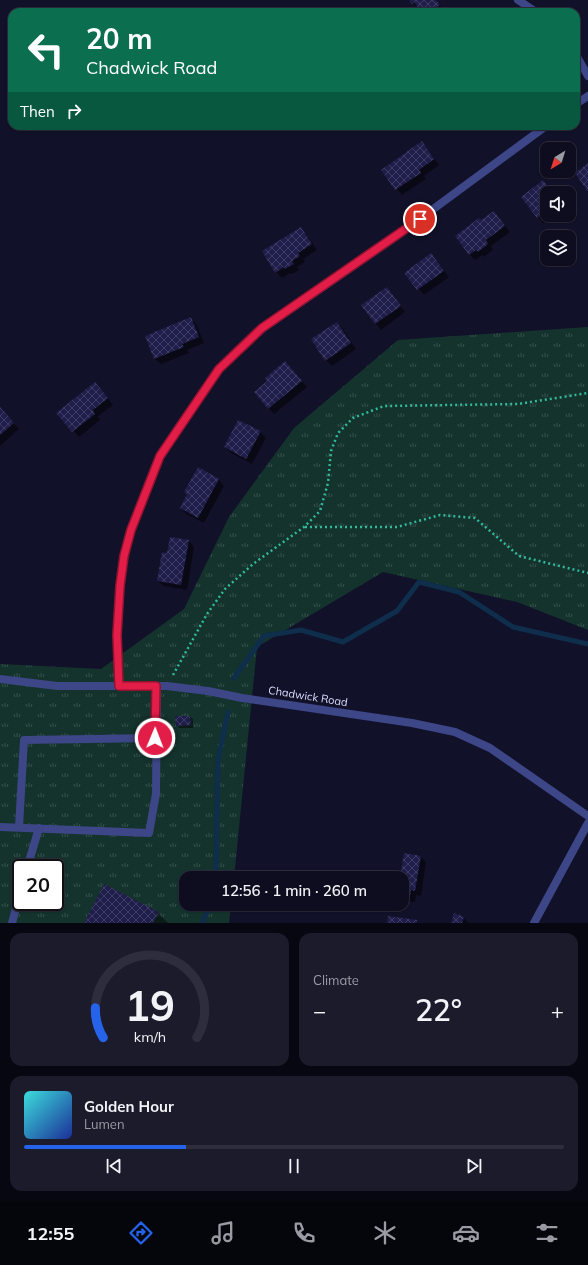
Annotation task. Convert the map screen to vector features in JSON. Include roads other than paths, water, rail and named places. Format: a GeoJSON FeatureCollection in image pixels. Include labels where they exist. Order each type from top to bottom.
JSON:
{"type":"FeatureCollection","features":[{"type":"Feature","properties":{"kind":"street"},"geometry":{"type":"LineString","coordinates":[[518,0],[530,8]]}},
{"type":"Feature","properties":{"kind":"street"},"geometry":{"type":"LineString","coordinates":[[580,62],[588,76]]}},
{"type":"Feature","properties":{"kind":"street"},"geometry":{"type":"LineString","coordinates":[[119,686],[117,635],[120,586],[124,556],[131,530],[160,456],[219,369],[262,328],[394,238],[541,130]]}},
{"type":"Feature","properties":{"kind":"street","name":"Chadwick Road"},"geometry":{"type":"LineString","coordinates":[[0,679],[56,686],[167,686],[412,723],[455,732],[490,748],[588,816]]}},
{"type":"Feature","properties":{"kind":"street"},"geometry":{"type":"LineString","coordinates":[[0,827],[149,833],[156,794],[156,686]]}},
{"type":"Feature","properties":{"kind":"street"},"geometry":{"type":"LineString","coordinates":[[19,827],[24,740],[155,738]]}},
{"type":"Feature","properties":{"kind":"street"},"geometry":{"type":"LineString","coordinates":[[534,923],[588,823]]}},
{"type":"Feature","properties":{"kind":"street"},"geometry":{"type":"LineString","coordinates":[[30,859],[39,828]]}},
{"type":"Feature","properties":{"kind":"street"},"geometry":{"type":"LineString","coordinates":[[12,923],[15,911]]}},
{"type":"Feature","properties":{"kind":"waterway"},"geometry":{"type":"LineString","coordinates":[[234,678],[264,636],[301,630],[343,642],[397,611],[419,582],[459,592],[513,627],[588,644]]}},
{"type":"Feature","properties":{"kind":"waterway"},"geometry":{"type":"LineString","coordinates":[[216,871],[218,760],[228,712]]}},
{"type":"Feature","properties":{"kind":"waterway"},"geometry":{"type":"LineString","coordinates":[[202,923],[208,911]]}}]}
